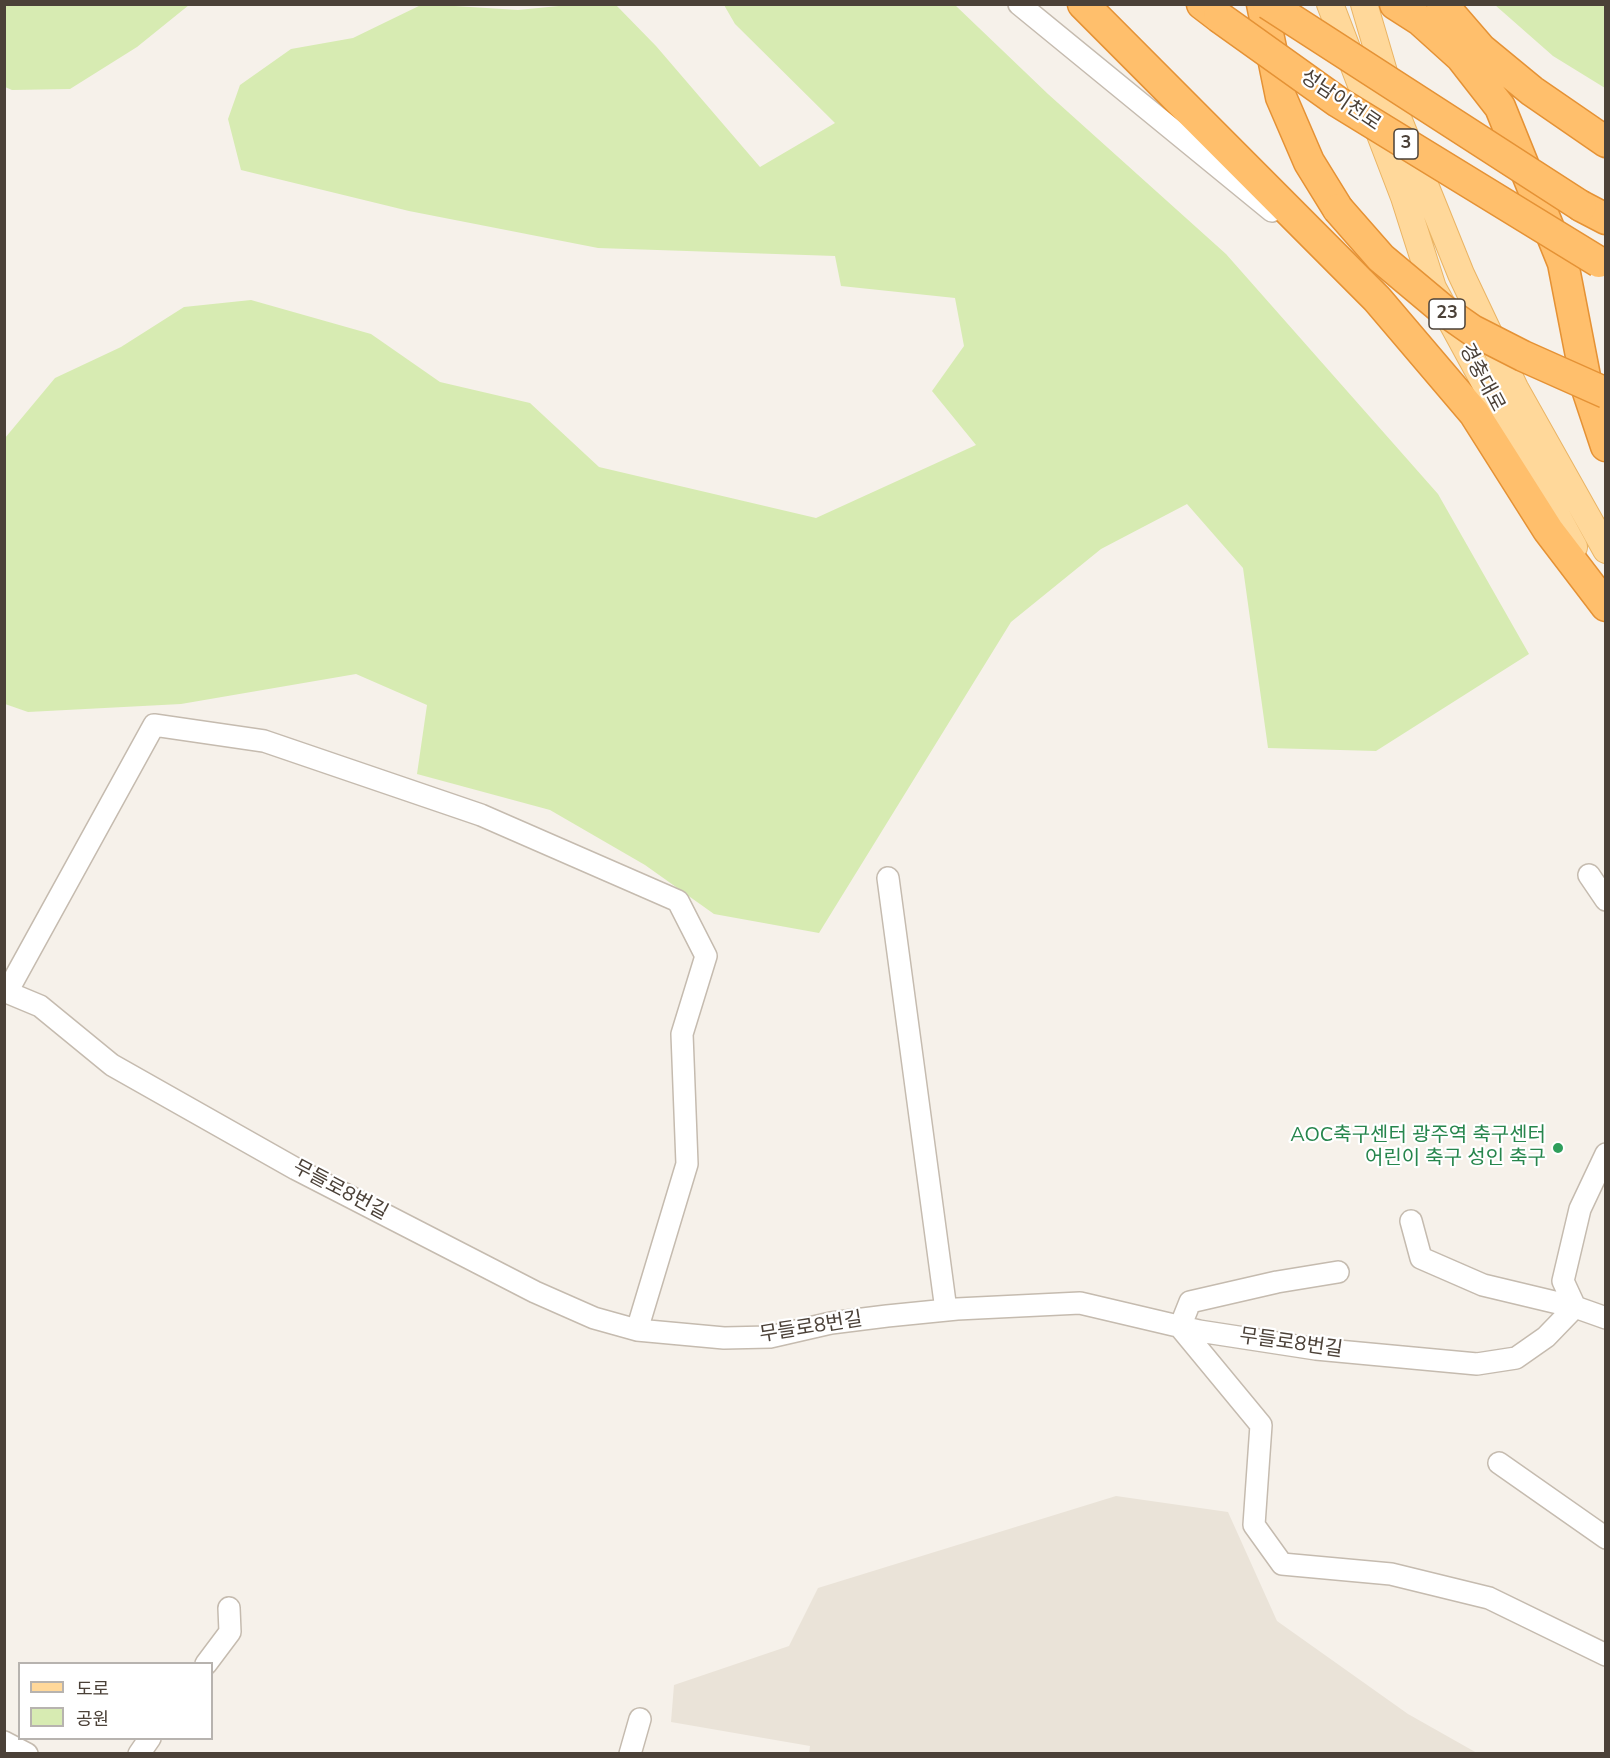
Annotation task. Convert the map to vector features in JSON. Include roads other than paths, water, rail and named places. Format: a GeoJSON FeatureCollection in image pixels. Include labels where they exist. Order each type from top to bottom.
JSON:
{"type":"FeatureCollection","features":[{"type":"Feature","properties":{"kind":"highway"},"geometry":{"type":"LineString","coordinates":[[1083,4],[1377,299],[1474,413],[1548,530],[1605,606]]}},
{"type":"Feature","properties":{"kind":"highway"},"geometry":{"type":"LineString","coordinates":[[1262,4],[1281,98],[1309,162],[1338,209],[1381,258],[1442,309],[1472,330],[1605,393]]}},
{"type":"Feature","properties":{"kind":"highway","name":"성남이천로"},"geometry":{"type":"LineString","coordinates":[[1268,4],[1593,213]]}},
{"type":"Feature","properties":{"kind":"highway"},"geometry":{"type":"LineString","coordinates":[[1395,4],[1420,20],[1461,57],[1500,107],[1563,263],[1588,392],[1605,446]]}},
{"type":"Feature","properties":{"kind":"highway"},"geometry":{"type":"LineString","coordinates":[[1442,4],[1481,49],[1532,91],[1605,142]]}},
{"type":"Feature","properties":{"kind":"highway","name":"성남이천로"},"geometry":{"type":"LineString","coordinates":[[1211,11],[1338,102],[1602,264]]}},
{"type":"Feature","properties":{"kind":"main road","name":"경충대로"},"geometry":{"type":"LineString","coordinates":[[1330,4],[1404,197],[1433,288],[1605,606]]}},
{"type":"Feature","properties":{"kind":"main road","name":"경충대로"},"geometry":{"type":"LineString","coordinates":[[1364,4],[1396,113],[1461,274],[1515,388],[1605,549]]}},
{"type":"Feature","properties":{"kind":"street"},"geometry":{"type":"LineString","coordinates":[[1019,4],[1377,299]]}},
{"type":"Feature","properties":{"kind":"street"},"geometry":{"type":"LineString","coordinates":[[6,991],[154,725],[264,741],[481,816],[678,901],[706,956],[682,1034],[687,1164],[637,1330]]}},
{"type":"Feature","properties":{"kind":"street"},"geometry":{"type":"LineString","coordinates":[[1589,875],[1605,900]]}},
{"type":"Feature","properties":{"kind":"street"},"geometry":{"type":"LineString","coordinates":[[888,878],[946,1310]]}},
{"type":"Feature","properties":{"kind":"street","name":"무들로8번길"},"geometry":{"type":"LineString","coordinates":[[6,991],[40,1006],[112,1065],[296,1169],[535,1292],[594,1318],[637,1330],[724,1338],[770,1337],[831,1323],[946,1310],[1080,1303],[1180,1327],[1316,1349],[1477,1364],[1516,1358],[1546,1337],[1575,1307]]}},
{"type":"Feature","properties":{"kind":"street"},"geometry":{"type":"LineString","coordinates":[[1575,1307],[1563,1281],[1580,1209],[1605,1154]]}},
{"type":"Feature","properties":{"kind":"street"},"geometry":{"type":"LineString","coordinates":[[1411,1221],[1421,1258],[1483,1285],[1575,1307],[1605,1318]]}},
{"type":"Feature","properties":{"kind":"street"},"geometry":{"type":"LineString","coordinates":[[1338,1272],[1277,1282],[1190,1302],[1180,1327],[1261,1425],[1254,1525],[1282,1564],[1391,1574],[1489,1598],[1605,1654]]}},
{"type":"Feature","properties":{"kind":"street"},"geometry":{"type":"LineString","coordinates":[[1498,1463],[1605,1538]]}},
{"type":"Feature","properties":{"kind":"street"},"geometry":{"type":"LineString","coordinates":[[208,1662],[230,1632],[229,1608]]}},
{"type":"Feature","properties":{"kind":"street"},"geometry":{"type":"LineString","coordinates":[[630,1754],[640,1719]]}},
{"type":"Feature","properties":{"kind":"street"},"geometry":{"type":"LineString","coordinates":[[139,1754],[149,1740]]}},
{"type":"Feature","properties":{"kind":"street"},"geometry":{"type":"LineString","coordinates":[[4,1742],[27,1754]]}},
{"type":"Feature","properties":{"kind":"place","name":"AOC축구센터 광주역 축구센터 어린이 축구 성인 축구"},"geometry":{"type":"Point","coordinates":[1558,1148]}}]}
